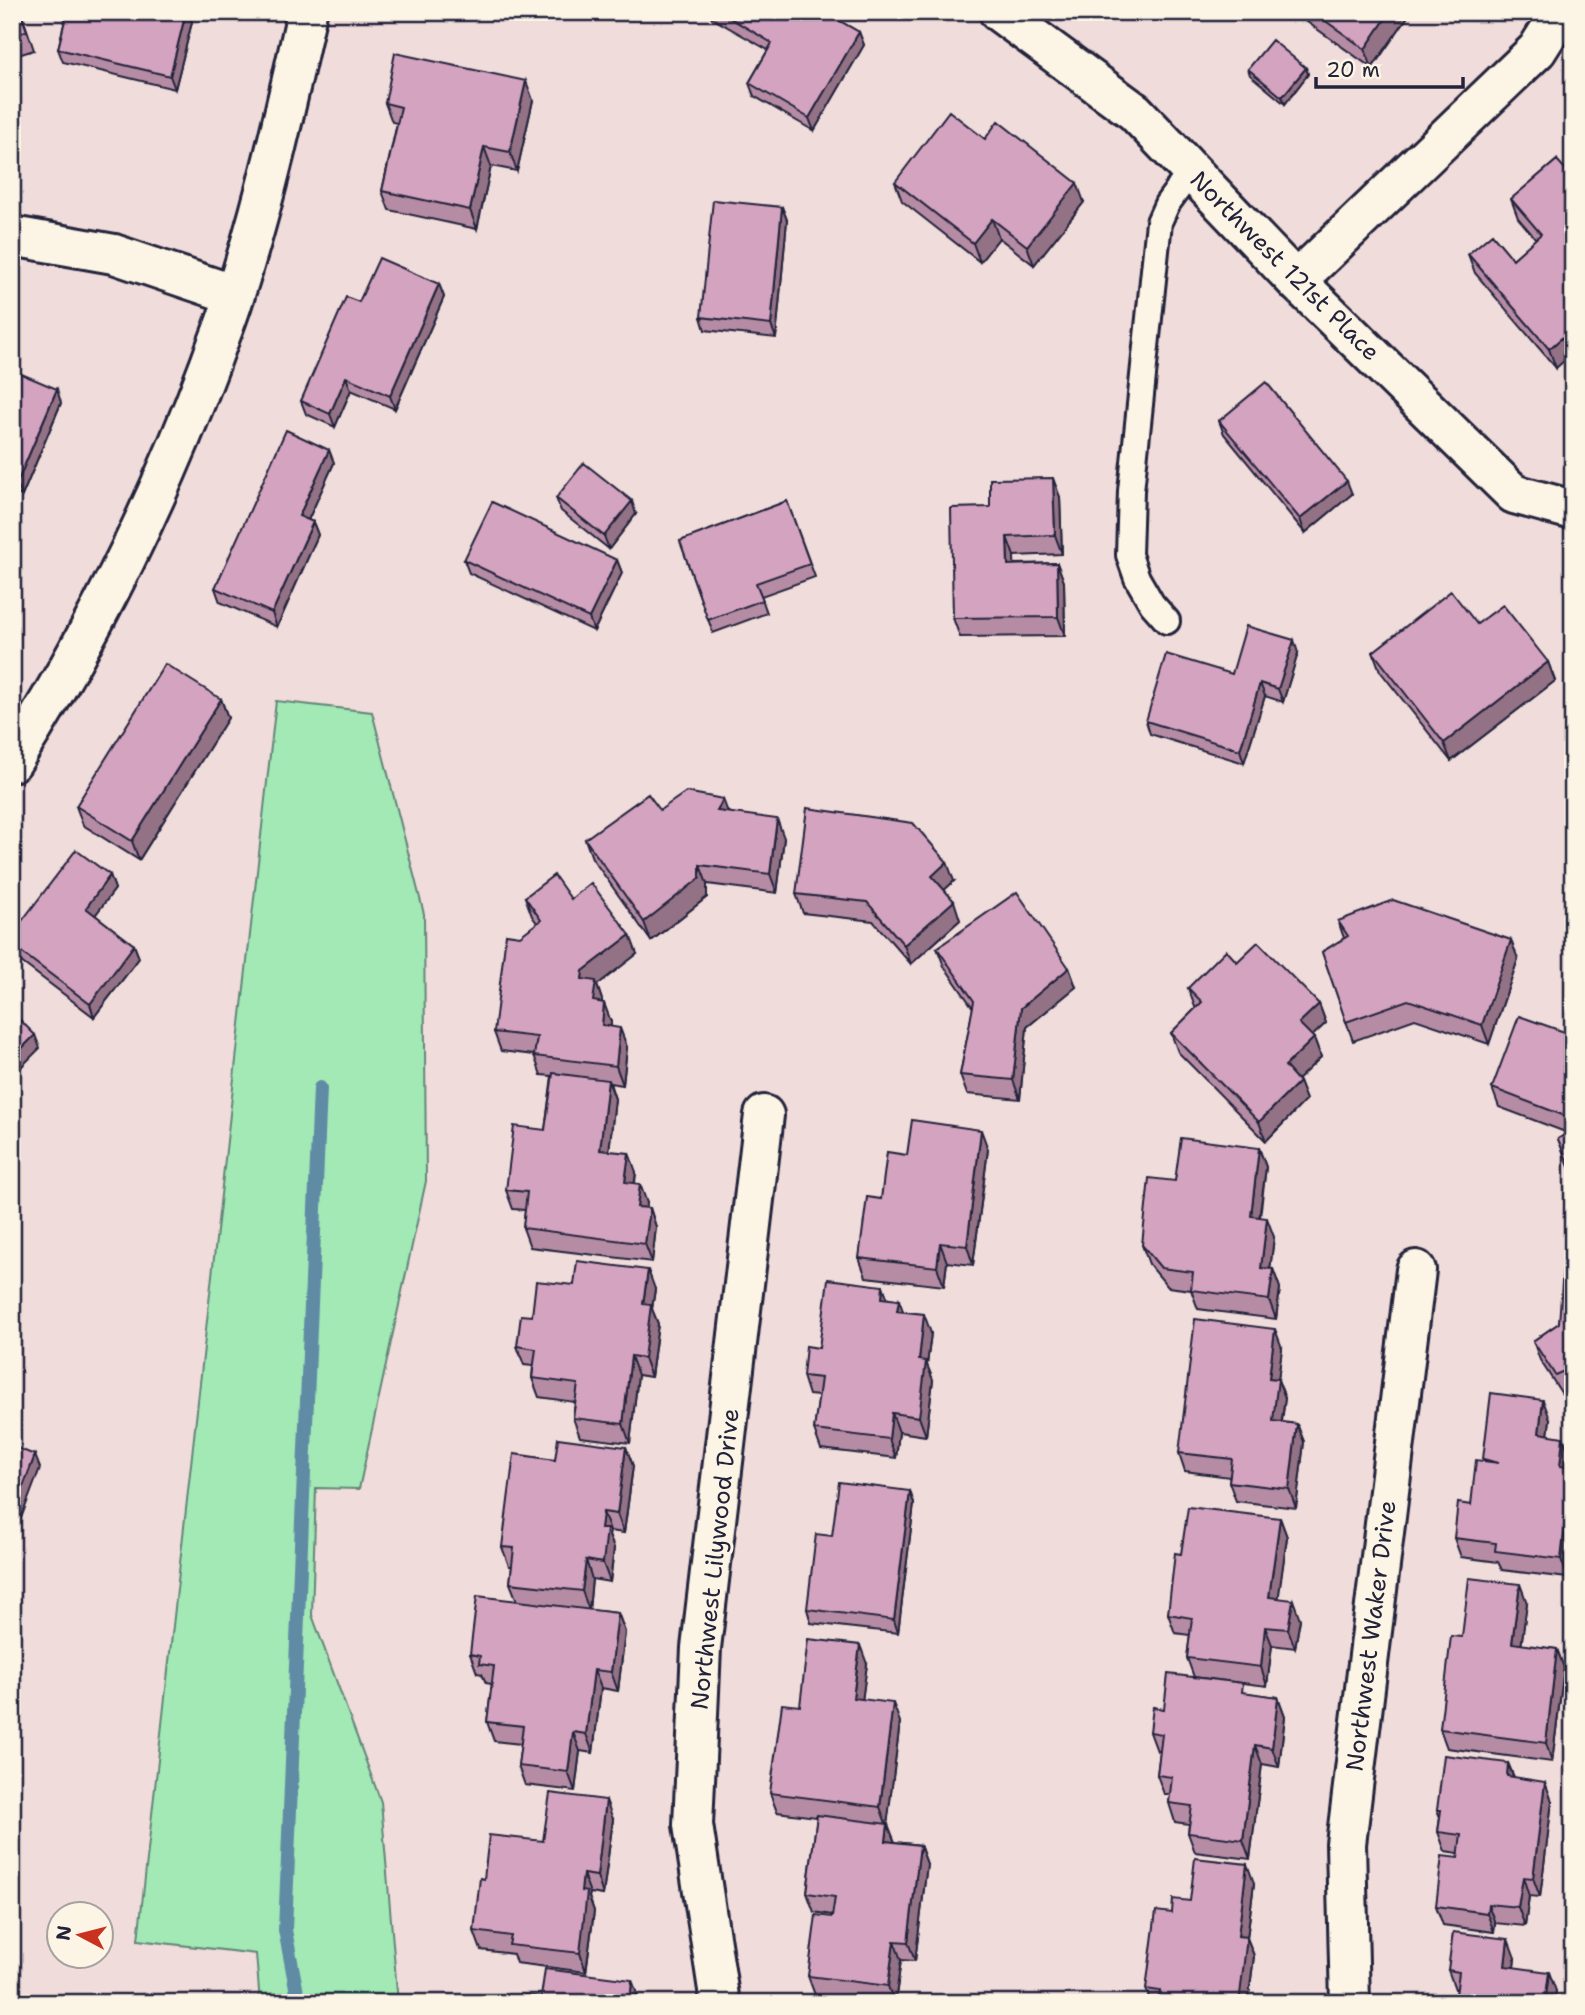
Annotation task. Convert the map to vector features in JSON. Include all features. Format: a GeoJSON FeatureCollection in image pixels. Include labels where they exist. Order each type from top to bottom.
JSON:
{"type":"FeatureCollection","features":[{"type":"Feature","properties":{"kind":"street"},"geometry":{"type":"LineString","coordinates":[[12,762],[74,659],[127,556],[183,436],[235,295],[281,134],[307,12]]}},
{"type":"Feature","properties":{"kind":"street"},"geometry":{"type":"LineString","coordinates":[[1296,281],[1537,50],[1561,12]]}},
{"type":"Feature","properties":{"kind":"street","name":"Northwest 121st Place"},"geometry":{"type":"LineString","coordinates":[[1004,14],[1135,112],[1296,281],[1514,494],[1573,510]]}},
{"type":"Feature","properties":{"kind":"street"},"geometry":{"type":"LineString","coordinates":[[12,236],[114,254],[235,295]]}},
{"type":"Feature","properties":{"kind":"street","name":"Northwest Lilywood Drive"},"geometry":{"type":"LineString","coordinates":[[720,2003],[693,1825],[701,1648],[764,1115]]}},
{"type":"Feature","properties":{"kind":"street","name":"Northwest Waker Drive"},"geometry":{"type":"LineString","coordinates":[[1350,2003],[1346,1844],[1416,1270]]}},
{"type":"Feature","properties":{"kind":"lane"},"geometry":{"type":"LineString","coordinates":[[1167,621],[1152,604],[1137,578],[1129,555],[1130,491],[1159,222],[1167,204],[1191,171]]}},
{"type":"Feature","properties":{"kind":"green space"},"geometry":{"type":"Polygon","coordinates":[[[276,701],[372,712],[424,914],[426,1181],[359,1489],[316,1488],[312,1615],[381,1802],[398,2003],[260,2003],[256,1954],[138,1940],[276,701]]]}},
{"type":"Feature","properties":{"kind":"building"},"geometry":{"type":"Polygon","coordinates":[[[12,12],[20,12],[27,31],[12,36],[12,12]]]}},
{"type":"Feature","properties":{"kind":"building"},"geometry":{"type":"Polygon","coordinates":[[[67,12],[186,12],[170,76],[58,49],[67,12]]]}},
{"type":"Feature","properties":{"kind":"building"},"geometry":{"type":"Polygon","coordinates":[[[720,12],[824,12],[859,32],[809,118],[749,83],[772,43],[720,12]]]}},
{"type":"Feature","properties":{"kind":"building"},"geometry":{"type":"Polygon","coordinates":[[[1313,12],[1390,12],[1365,49],[1313,12]]]}},
{"type":"Feature","properties":{"kind":"building"},"geometry":{"type":"Polygon","coordinates":[[[1272,40],[1306,68],[1282,97],[1248,69],[1272,40]]]}},
{"type":"Feature","properties":{"kind":"building"},"geometry":{"type":"Polygon","coordinates":[[[395,53],[526,81],[510,152],[484,147],[470,210],[382,191],[401,107],[385,103],[395,53]]]}},
{"type":"Feature","properties":{"kind":"building"},"geometry":{"type":"Polygon","coordinates":[[[949,111],[985,139],[998,121],[1077,183],[1027,246],[992,219],[973,243],[895,182],[949,111]]]}},
{"type":"Feature","properties":{"kind":"building"},"geometry":{"type":"Polygon","coordinates":[[[1557,160],[1573,178],[1573,328],[1549,349],[1468,254],[1492,234],[1513,259],[1541,234],[1511,199],[1557,160]]]}},
{"type":"Feature","properties":{"kind":"building"},"geometry":{"type":"Polygon","coordinates":[[[713,200],[782,207],[771,325],[701,317],[713,200]]]}},
{"type":"Feature","properties":{"kind":"building"},"geometry":{"type":"Polygon","coordinates":[[[379,258],[439,284],[390,396],[346,377],[330,414],[301,401],[346,297],[359,302],[379,258]]]}},
{"type":"Feature","properties":{"kind":"building"},"geometry":{"type":"Polygon","coordinates":[[[12,370],[57,389],[17,483],[12,481],[12,370]]]}},
{"type":"Feature","properties":{"kind":"building"},"geometry":{"type":"Polygon","coordinates":[[[1266,382],[1347,481],[1300,519],[1219,421],[1266,382]]]}},
{"type":"Feature","properties":{"kind":"building"},"geometry":{"type":"Polygon","coordinates":[[[286,430],[329,450],[299,516],[313,522],[272,613],[215,588],[286,430]]]}},
{"type":"Feature","properties":{"kind":"building"},"geometry":{"type":"Polygon","coordinates":[[[584,463],[632,501],[604,536],[556,498],[584,463]]]}},
{"type":"Feature","properties":{"kind":"building"},"geometry":{"type":"Polygon","coordinates":[[[1053,478],[1055,535],[1007,537],[1008,565],[1057,563],[1058,617],[953,618],[951,508],[990,507],[990,479],[1053,478]]]}},
{"type":"Feature","properties":{"kind":"building"},"geometry":{"type":"Polygon","coordinates":[[[787,501],[810,564],[756,583],[763,600],[708,620],[680,541],[787,501]]]}},
{"type":"Feature","properties":{"kind":"building"},"geometry":{"type":"Polygon","coordinates":[[[492,502],[617,560],[589,618],[464,560],[492,502]]]}},
{"type":"Feature","properties":{"kind":"building"},"geometry":{"type":"Polygon","coordinates":[[[1451,591],[1477,624],[1503,605],[1548,662],[1444,743],[1373,652],[1451,591]]]}},
{"type":"Feature","properties":{"kind":"building"},"geometry":{"type":"Polygon","coordinates":[[[1246,626],[1294,640],[1278,689],[1260,683],[1240,750],[1146,721],[1166,654],[1232,674],[1246,626]]]}},
{"type":"Feature","properties":{"kind":"building"},"geometry":{"type":"Polygon","coordinates":[[[165,664],[221,699],[132,841],[76,806],[165,664]]]}},
{"type":"Feature","properties":{"kind":"building"},"geometry":{"type":"Polygon","coordinates":[[[686,792],[723,799],[717,811],[777,819],[770,874],[700,865],[700,878],[644,922],[585,839],[648,794],[660,810],[686,792]]]}},
{"type":"Feature","properties":{"kind":"building"},"geometry":{"type":"Polygon","coordinates":[[[807,808],[913,823],[947,862],[932,876],[954,901],[904,945],[867,902],[796,894],[807,808]]]}},
{"type":"Feature","properties":{"kind":"building"},"geometry":{"type":"Polygon","coordinates":[[[76,850],[110,875],[86,908],[134,945],[90,1004],[12,945],[12,934],[76,850]]]}},
{"type":"Feature","properties":{"kind":"building"},"geometry":{"type":"Polygon","coordinates":[[[554,875],[571,899],[591,883],[630,935],[583,971],[582,979],[596,981],[593,1001],[604,1003],[602,1025],[620,1028],[616,1066],[534,1056],[537,1037],[494,1032],[506,934],[520,936],[541,920],[525,897],[554,875]]]}},
{"type":"Feature","properties":{"kind":"building"},"geometry":{"type":"Polygon","coordinates":[[[1017,892],[1069,968],[1021,1008],[1013,1080],[960,1075],[974,1001],[937,948],[1017,892]]]}},
{"type":"Feature","properties":{"kind":"building"},"geometry":{"type":"Polygon","coordinates":[[[1393,900],[1511,940],[1482,1025],[1408,1000],[1346,1022],[1322,952],[1348,936],[1338,921],[1393,900]]]}},
{"type":"Feature","properties":{"kind":"building"},"geometry":{"type":"Polygon","coordinates":[[[1258,942],[1319,1004],[1299,1023],[1314,1038],[1285,1066],[1299,1082],[1259,1122],[1171,1033],[1202,1002],[1188,988],[1226,950],[1237,962],[1258,942]]]}},
{"type":"Feature","properties":{"kind":"building"},"geometry":{"type":"Polygon","coordinates":[[[12,1012],[35,1035],[12,1058],[12,1012]]]}},
{"type":"Feature","properties":{"kind":"building"},"geometry":{"type":"Polygon","coordinates":[[[1519,1016],[1573,1035],[1573,1119],[1492,1088],[1519,1016]]]}},
{"type":"Feature","properties":{"kind":"building"},"geometry":{"type":"Polygon","coordinates":[[[553,1073],[608,1080],[600,1150],[629,1153],[625,1182],[640,1184],[637,1207],[650,1208],[645,1244],[523,1228],[527,1192],[506,1190],[514,1126],[545,1130],[553,1073]]]}},
{"type":"Feature","properties":{"kind":"building"},"geometry":{"type":"Polygon","coordinates":[[[912,1120],[981,1130],[967,1246],[940,1243],[937,1267],[859,1258],[867,1197],[881,1199],[887,1152],[907,1155],[912,1120]]]}},
{"type":"Feature","properties":{"kind":"building"},"geometry":{"type":"Polygon","coordinates":[[[1573,1130],[1573,1175],[1558,1139],[1573,1130]]]}},
{"type":"Feature","properties":{"kind":"building"},"geometry":{"type":"Polygon","coordinates":[[[1181,1138],[1259,1148],[1251,1216],[1267,1218],[1261,1268],[1273,1269],[1269,1300],[1191,1290],[1193,1272],[1161,1268],[1142,1245],[1149,1178],[1175,1181],[1181,1138]]]}},
{"type":"Feature","properties":{"kind":"building"},"geometry":{"type":"Polygon","coordinates":[[[1567,1215],[1573,1215],[1573,1367],[1555,1375],[1533,1341],[1559,1323],[1567,1215]]]}},
{"type":"Feature","properties":{"kind":"building"},"geometry":{"type":"Polygon","coordinates":[[[577,1261],[648,1270],[643,1304],[651,1305],[644,1358],[631,1356],[623,1424],[573,1418],[578,1384],[532,1378],[536,1349],[517,1346],[521,1315],[532,1316],[536,1281],[574,1285],[577,1261]]]}},
{"type":"Feature","properties":{"kind":"building"},"geometry":{"type":"Polygon","coordinates":[[[828,1279],[883,1286],[882,1298],[899,1300],[897,1311],[924,1314],[919,1360],[926,1361],[919,1417],[892,1413],[889,1439],[814,1430],[821,1378],[803,1376],[806,1346],[819,1348],[828,1279]]]}},
{"type":"Feature","properties":{"kind":"building"},"geometry":{"type":"Polygon","coordinates":[[[1195,1319],[1275,1329],[1269,1378],[1278,1379],[1273,1421],[1297,1424],[1289,1489],[1229,1482],[1232,1459],[1179,1453],[1195,1319]]]}},
{"type":"Feature","properties":{"kind":"building"},"geometry":{"type":"Polygon","coordinates":[[[1491,1393],[1543,1400],[1539,1433],[1563,1437],[1560,1466],[1572,1467],[1561,1559],[1495,1551],[1496,1543],[1454,1538],[1458,1503],[1471,1505],[1476,1460],[1499,1463],[1483,1459],[1491,1393]]]}},
{"type":"Feature","properties":{"kind":"building"},"geometry":{"type":"Polygon","coordinates":[[[558,1438],[626,1447],[617,1514],[603,1512],[601,1529],[607,1529],[603,1563],[586,1560],[582,1591],[510,1583],[514,1548],[502,1547],[514,1454],[555,1460],[558,1438]]]}},
{"type":"Feature","properties":{"kind":"building"},"geometry":{"type":"Polygon","coordinates":[[[12,1446],[35,1455],[12,1516],[12,1446]]]}},
{"type":"Feature","properties":{"kind":"building"},"geometry":{"type":"Polygon","coordinates":[[[839,1482],[910,1491],[894,1620],[807,1609],[816,1534],[832,1536],[839,1482]]]}},
{"type":"Feature","properties":{"kind":"building"},"geometry":{"type":"Polygon","coordinates":[[[1188,1507],[1280,1518],[1269,1597],[1293,1600],[1288,1629],[1265,1627],[1261,1667],[1187,1658],[1192,1618],[1168,1614],[1175,1553],[1181,1554],[1188,1507]]]}},
{"type":"Feature","properties":{"kind":"building"},"geometry":{"type":"Polygon","coordinates":[[[1469,1578],[1520,1584],[1512,1643],[1557,1649],[1546,1743],[1440,1729],[1451,1636],[1462,1637],[1469,1578]]]}},
{"type":"Feature","properties":{"kind":"building"},"geometry":{"type":"Polygon","coordinates":[[[477,1596],[618,1613],[611,1672],[594,1670],[586,1734],[573,1732],[568,1772],[518,1766],[523,1726],[487,1722],[494,1666],[479,1664],[480,1656],[470,1654],[477,1596]]]}},
{"type":"Feature","properties":{"kind":"building"},"geometry":{"type":"Polygon","coordinates":[[[808,1639],[860,1645],[853,1698],[893,1703],[880,1807],[770,1793],[782,1704],[800,1706],[808,1639]]]}},
{"type":"Feature","properties":{"kind":"building"},"geometry":{"type":"Polygon","coordinates":[[[1168,1674],[1243,1683],[1242,1692],[1278,1697],[1272,1748],[1255,1745],[1243,1840],[1188,1833],[1192,1806],[1169,1803],[1172,1777],[1157,1775],[1162,1734],[1150,1732],[1153,1707],[1164,1709],[1168,1674]]]}},
{"type":"Feature","properties":{"kind":"building"},"geometry":{"type":"Polygon","coordinates":[[[1444,1755],[1508,1763],[1507,1776],[1545,1782],[1533,1878],[1523,1877],[1518,1907],[1488,1904],[1487,1913],[1436,1906],[1442,1856],[1458,1858],[1461,1835],[1438,1832],[1441,1810],[1437,1810],[1444,1755]]]}},
{"type":"Feature","properties":{"kind":"building"},"geometry":{"type":"Polygon","coordinates":[[[550,1793],[606,1800],[597,1876],[583,1874],[581,1891],[587,1892],[580,1953],[509,1945],[511,1936],[474,1931],[480,1878],[484,1879],[489,1835],[543,1841],[550,1793]]]}},
{"type":"Feature","properties":{"kind":"building"},"geometry":{"type":"Polygon","coordinates":[[[817,1815],[888,1824],[886,1841],[920,1845],[908,1942],[894,1941],[888,1986],[808,1976],[816,1915],[832,1917],[835,1897],[807,1893],[817,1815]]]}},
{"type":"Feature","properties":{"kind":"building"},"geometry":{"type":"Polygon","coordinates":[[[1195,1858],[1247,1864],[1238,1936],[1247,1937],[1239,2003],[1158,2003],[1160,1991],[1146,1989],[1156,1911],[1172,1913],[1173,1899],[1190,1901],[1195,1858]]]}},
{"type":"Feature","properties":{"kind":"building"},"geometry":{"type":"Polygon","coordinates":[[[1453,1932],[1508,1939],[1505,1966],[1549,1972],[1545,2003],[1455,2003],[1459,1972],[1448,1970],[1453,1932]]]}},
{"type":"Feature","properties":{"kind":"building"},"geometry":{"type":"Polygon","coordinates":[[[545,1969],[632,1980],[630,2003],[523,2003],[524,1995],[541,1997],[545,1969]]]}},
{"type":"Feature","properties":{"kind":"waterway"},"geometry":{"type":"LineString","coordinates":[[299,2003],[285,1930],[320,1088]]}}]}
